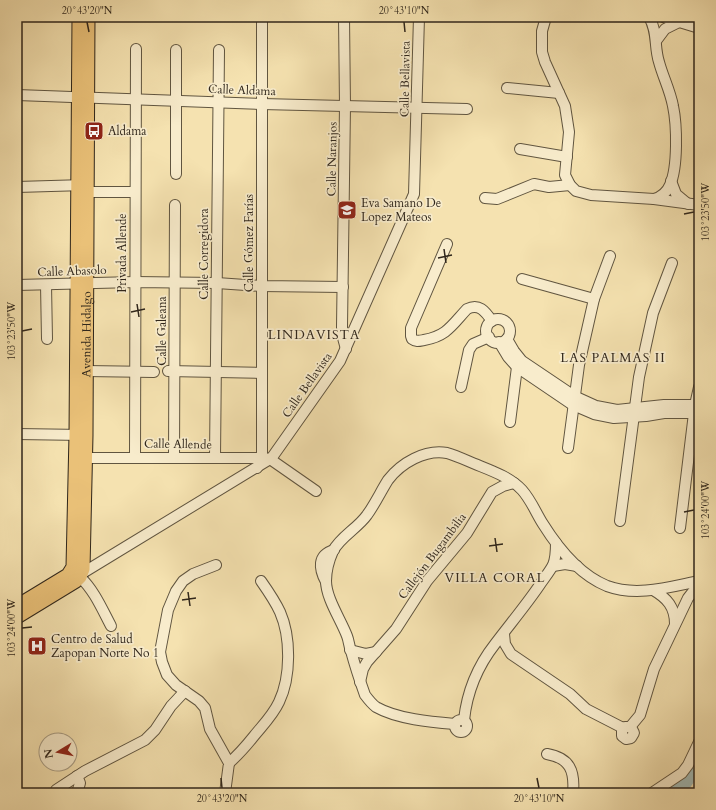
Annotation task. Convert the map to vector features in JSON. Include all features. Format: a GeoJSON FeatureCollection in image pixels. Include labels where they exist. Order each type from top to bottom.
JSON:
{"type":"FeatureCollection","features":[{"type":"Feature","properties":{"kind":"main road","name":"Avenida Hidalgo"},"geometry":{"type":"LineString","coordinates":[[79,17],[83,97],[84,188],[79,526],[84,559],[80,576]]}},
{"type":"Feature","properties":{"kind":"main road","name":"Avenida Hidalgo"},"geometry":{"type":"LineString","coordinates":[[83,97],[88,17]]}},
{"type":"Feature","properties":{"kind":"main road","name":"Avenida Hidalgo"},"geometry":{"type":"LineString","coordinates":[[17,606],[68,575],[72,571],[79,526],[85,458],[81,435],[86,371],[82,284]]}},
{"type":"Feature","properties":{"kind":"main road"},"geometry":{"type":"LineString","coordinates":[[17,617],[80,576]]}},
{"type":"Feature","properties":{"kind":"street","name":"Calle Gómez Farías"},"geometry":{"type":"LineString","coordinates":[[262,17],[261,286],[262,373],[266,458]]}},
{"type":"Feature","properties":{"kind":"street","name":"Calle Naranjos"},"geometry":{"type":"LineString","coordinates":[[344,17],[345,106],[343,338],[346,349]]}},
{"type":"Feature","properties":{"kind":"street","name":"Calle Bellavista"},"geometry":{"type":"LineString","coordinates":[[80,576],[257,468],[266,458],[273,456],[340,361],[414,194],[419,17]]}},
{"type":"Feature","properties":{"kind":"street"},"geometry":{"type":"LineString","coordinates":[[546,17],[542,31],[542,52],[565,106],[568,120],[569,132],[565,174],[570,185],[576,191],[592,195],[654,199],[699,205]]}},
{"type":"Feature","properties":{"kind":"street"},"geometry":{"type":"LineString","coordinates":[[649,17],[655,31],[658,62],[669,91],[673,107],[676,144],[671,181],[665,192],[654,199]]}},
{"type":"Feature","properties":{"kind":"street"},"geometry":{"type":"LineString","coordinates":[[663,17],[699,28]]}},
{"type":"Feature","properties":{"kind":"street"},"geometry":{"type":"LineString","coordinates":[[656,41],[666,30],[679,22]]}},
{"type":"Feature","properties":{"kind":"street","name":"Privada Allende"},"geometry":{"type":"LineString","coordinates":[[135,457],[136,49]]}},
{"type":"Feature","properties":{"kind":"street"},"geometry":{"type":"LineString","coordinates":[[176,50],[176,174]]}},
{"type":"Feature","properties":{"kind":"street","name":"Calle Corregidora"},"geometry":{"type":"LineString","coordinates":[[215,458],[218,50]]}},
{"type":"Feature","properties":{"kind":"street"},"geometry":{"type":"LineString","coordinates":[[507,88],[560,93]]}},
{"type":"Feature","properties":{"kind":"street","name":"Calle Aldama"},"geometry":{"type":"LineString","coordinates":[[17,95],[262,104],[467,109]]}},
{"type":"Feature","properties":{"kind":"street"},"geometry":{"type":"LineString","coordinates":[[520,149],[567,157]]}},
{"type":"Feature","properties":{"kind":"street"},"geometry":{"type":"LineString","coordinates":[[671,181],[676,194],[688,204]]}},
{"type":"Feature","properties":{"kind":"street"},"geometry":{"type":"LineString","coordinates":[[485,198],[497,198],[534,184],[549,187],[570,185]]}},
{"type":"Feature","properties":{"kind":"street"},"geometry":{"type":"LineString","coordinates":[[17,187],[84,188],[135,192]]}},
{"type":"Feature","properties":{"kind":"street","name":"Calle Galeana"},"geometry":{"type":"LineString","coordinates":[[174,458],[174,385],[171,372],[175,350],[175,205]]}},
{"type":"Feature","properties":{"kind":"street"},"geometry":{"type":"LineString","coordinates":[[447,244],[412,328],[412,340],[418,342],[436,338],[444,334],[467,309],[471,307],[478,307],[484,310],[492,321]]}},
{"type":"Feature","properties":{"kind":"street"},"geometry":{"type":"LineString","coordinates":[[568,448],[573,400],[579,365],[594,298],[610,256]]}},
{"type":"Feature","properties":{"kind":"street"},"geometry":{"type":"LineString","coordinates":[[620,521],[638,377],[653,313],[672,264]]}},
{"type":"Feature","properties":{"kind":"street"},"geometry":{"type":"LineString","coordinates":[[522,279],[528,282],[594,298]]}},
{"type":"Feature","properties":{"kind":"street","name":"Calle Abasolo"},"geometry":{"type":"LineString","coordinates":[[17,285],[135,282],[343,287]]}},
{"type":"Feature","properties":{"kind":"street"},"geometry":{"type":"LineString","coordinates":[[46,284],[47,339]]}},
{"type":"Feature","properties":{"kind":"street"},"geometry":{"type":"LineString","coordinates":[[500,319],[507,323],[510,331],[503,340],[491,340],[488,337],[487,326],[492,321],[500,319]]}},
{"type":"Feature","properties":{"kind":"street"},"geometry":{"type":"LineString","coordinates":[[461,387],[469,350],[473,344],[488,337]]}},
{"type":"Feature","properties":{"kind":"street"},"geometry":{"type":"LineString","coordinates":[[503,340],[508,357],[594,414],[614,418],[633,413],[664,414],[697,409]]}},
{"type":"Feature","properties":{"kind":"street"},"geometry":{"type":"LineString","coordinates":[[510,422],[520,364]]}},
{"type":"Feature","properties":{"kind":"street"},"geometry":{"type":"LineString","coordinates":[[86,371],[154,372]]}},
{"type":"Feature","properties":{"kind":"street"},"geometry":{"type":"LineString","coordinates":[[171,372],[262,373]]}},
{"type":"Feature","properties":{"kind":"street"},"geometry":{"type":"LineString","coordinates":[[680,528],[699,387]]}},
{"type":"Feature","properties":{"kind":"street"},"geometry":{"type":"LineString","coordinates":[[17,434],[81,435]]}},
{"type":"Feature","properties":{"kind":"street"},"geometry":{"type":"LineString","coordinates":[[556,544],[556,555],[553,566],[522,611],[488,654],[472,682],[459,722],[426,721],[388,712],[375,706],[365,696],[347,638],[320,568],[321,562],[322,558],[327,552],[334,550],[367,516],[389,480],[399,468],[414,458],[431,454],[446,453],[460,457],[501,475],[514,483],[529,499],[543,525],[556,544],[577,566],[598,582],[618,589],[653,590],[699,581]]}},
{"type":"Feature","properties":{"kind":"street","name":"Calle Allende"},"geometry":{"type":"LineString","coordinates":[[85,458],[266,458]]}},
{"type":"Feature","properties":{"kind":"street"},"geometry":{"type":"LineString","coordinates":[[266,458],[316,491]]}},
{"type":"Feature","properties":{"kind":"street"},"geometry":{"type":"LineString","coordinates":[[489,470],[492,481],[492,492]]}},
{"type":"Feature","properties":{"kind":"street"},"geometry":{"type":"LineString","coordinates":[[492,492],[502,486],[514,483]]}},
{"type":"Feature","properties":{"kind":"street","name":"Callejón Bugambilia"},"geometry":{"type":"LineString","coordinates":[[360,682],[365,665],[396,630],[427,581],[467,533],[492,492]]}},
{"type":"Feature","properties":{"kind":"street"},"geometry":{"type":"LineString","coordinates":[[553,566],[565,564],[577,566]]}},
{"type":"Feature","properties":{"kind":"street"},"geometry":{"type":"LineString","coordinates":[[216,565],[193,574],[183,581],[176,591],[168,610],[160,652],[167,675],[176,685],[199,701],[205,708],[210,729],[229,763],[226,793]]}},
{"type":"Feature","properties":{"kind":"street"},"geometry":{"type":"LineString","coordinates":[[80,576],[92,591],[111,626]]}},
{"type":"Feature","properties":{"kind":"street"},"geometry":{"type":"LineString","coordinates":[[229,763],[236,757],[273,712],[280,701],[286,681],[288,660],[286,635],[280,613],[269,592],[261,581]]}},
{"type":"Feature","properties":{"kind":"street"},"geometry":{"type":"LineString","coordinates":[[504,634],[505,644],[511,654],[570,694],[586,708],[626,728],[640,715],[654,669],[688,598],[695,589],[699,587]]}},
{"type":"Feature","properties":{"kind":"street"},"geometry":{"type":"LineString","coordinates":[[653,590],[670,603],[674,611],[675,626]]}},
{"type":"Feature","properties":{"kind":"street"},"geometry":{"type":"LineString","coordinates":[[350,650],[366,654],[376,652]]}},
{"type":"Feature","properties":{"kind":"street"},"geometry":{"type":"LineString","coordinates":[[488,654],[511,654]]}},
{"type":"Feature","properties":{"kind":"street"},"geometry":{"type":"LineString","coordinates":[[56,790],[77,776],[145,740],[155,730],[171,706],[185,691]]}},
{"type":"Feature","properties":{"kind":"street"},"geometry":{"type":"LineString","coordinates":[[652,793],[682,773],[699,742]]}},
{"type":"Feature","properties":{"kind":"street"},"geometry":{"type":"LineString","coordinates":[[547,754],[557,756],[566,762],[572,770],[574,780],[573,793]]}},
{"type":"Feature","properties":{"kind":"street"},"geometry":{"type":"LineString","coordinates":[[77,776],[80,783],[77,793]]}},
{"type":"Feature","properties":{"kind":"waterway"},"geometry":{"type":"LineString","coordinates":[[667,793],[679,784],[686,783],[699,765]]}},
{"type":"Feature","properties":{"kind":"place","name":"Aldama"},"geometry":{"type":"Point","coordinates":[94,131]}},
{"type":"Feature","properties":{"kind":"place","name":"Eva Samano De Lopez Mateos"},"geometry":{"type":"Point","coordinates":[347,210]}},
{"type":"Feature","properties":{"kind":"place","name":"Centro de Salud Zapopan Norte No 1"},"geometry":{"type":"Point","coordinates":[37,646]}},
{"type":"Feature","properties":{"kind":"district","name":"LINDAVISTA"},"geometry":{"type":"Point","coordinates":[314,335]}},
{"type":"Feature","properties":{"kind":"district","name":"LAS PALMAS II"},"geometry":{"type":"Point","coordinates":[613,358]}},
{"type":"Feature","properties":{"kind":"district","name":"VILLA CORAL"},"geometry":{"type":"Point","coordinates":[495,578]}}]}
